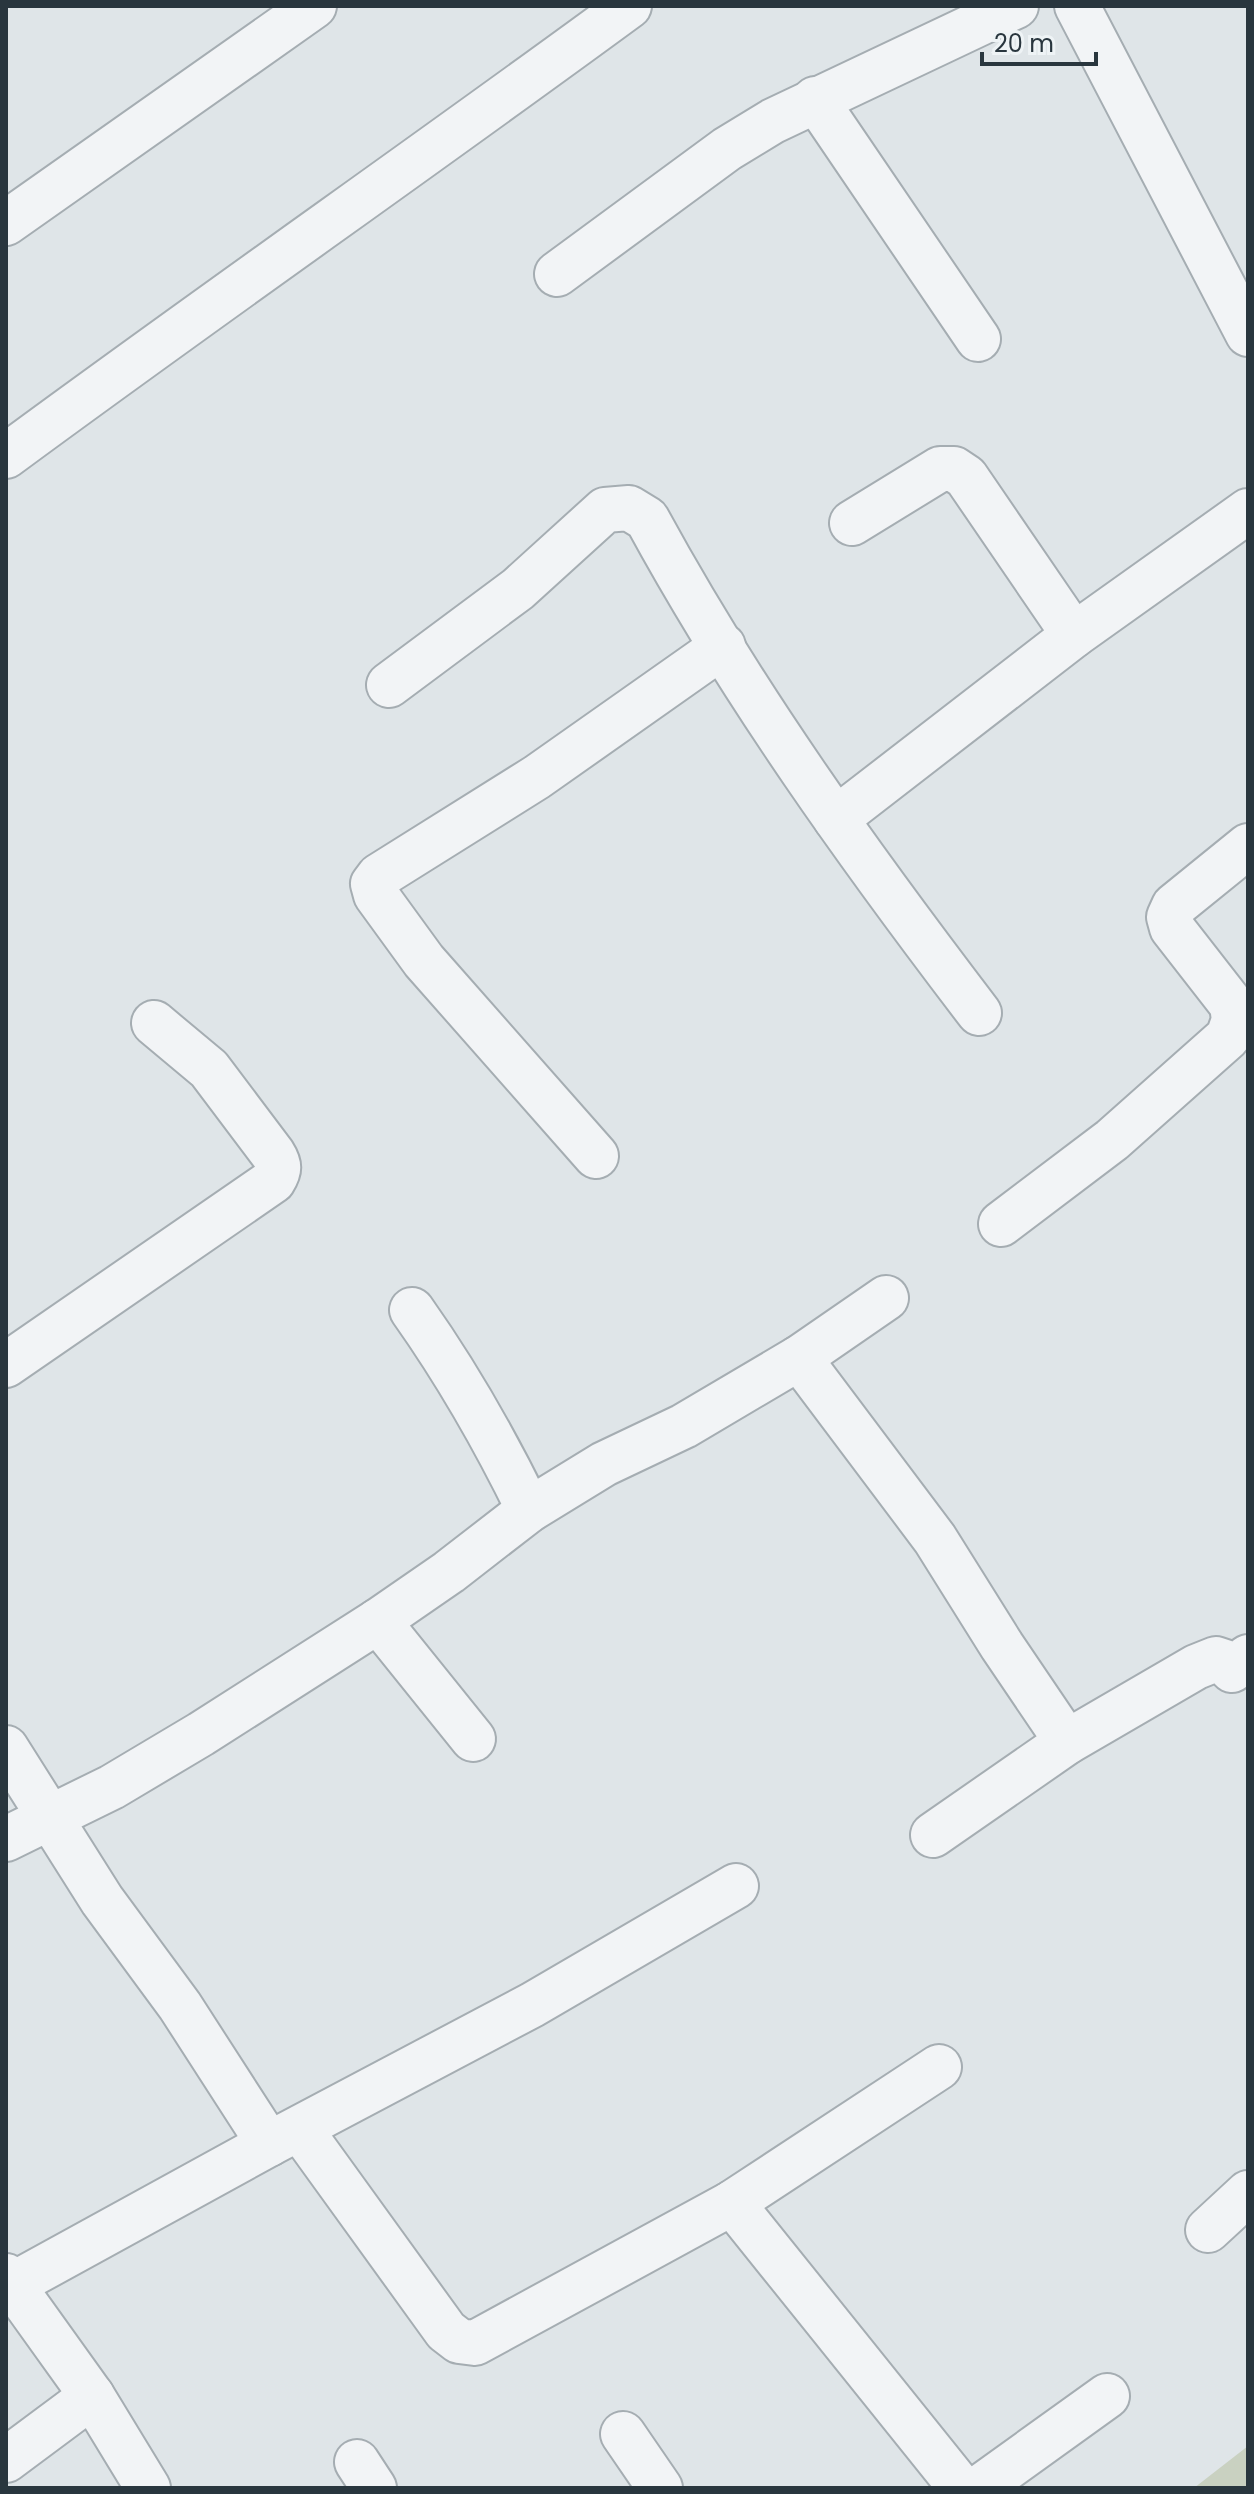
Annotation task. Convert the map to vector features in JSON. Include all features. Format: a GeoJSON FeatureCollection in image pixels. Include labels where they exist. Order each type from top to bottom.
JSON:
{"type":"FeatureCollection","features":[{"type":"Feature","properties":{"kind":"street"},"geometry":{"type":"LineString","coordinates":[[6,223],[314,6]]}},
{"type":"Feature","properties":{"kind":"street"},"geometry":{"type":"LineString","coordinates":[[6,456],[629,6]]}},
{"type":"Feature","properties":{"kind":"street"},"geometry":{"type":"LineString","coordinates":[[557,274],[727,149],[815,99],[1016,6]]}},
{"type":"Feature","properties":{"kind":"street"},"geometry":{"type":"LineString","coordinates":[[1077,6],[1248,334]]}},
{"type":"Feature","properties":{"kind":"street"},"geometry":{"type":"LineString","coordinates":[[815,99],[978,339]]}},
{"type":"Feature","properties":{"kind":"street"},"geometry":{"type":"LineString","coordinates":[[852,523],[940,469],[954,469],[966,477],[1074,635]]}},
{"type":"Feature","properties":{"kind":"street"},"geometry":{"type":"LineString","coordinates":[[389,685],[518,589],[605,510],[629,508],[647,519],[723,646],[836,819],[979,1013]]}},
{"type":"Feature","properties":{"kind":"street"},"geometry":{"type":"LineString","coordinates":[[836,819],[1074,635],[1248,511]]}},
{"type":"Feature","properties":{"kind":"street"},"geometry":{"type":"LineString","coordinates":[[596,1156],[424,961],[376,895],[373,884],[379,876],[537,777],[723,646]]}},
{"type":"Feature","properties":{"kind":"street"},"geometry":{"type":"LineString","coordinates":[[1001,1224],[1112,1140],[1228,1037],[1234,1020],[1232,1005],[1172,928],[1169,917],[1174,906],[1248,846]]}},
{"type":"Feature","properties":{"kind":"street"},"geometry":{"type":"LineString","coordinates":[[6,1365],[273,1181],[280,1171],[273,1154],[209,1069],[154,1023]]}},
{"type":"Feature","properties":{"kind":"street"},"geometry":{"type":"LineString","coordinates":[[6,1839],[125,1780],[378,1621],[449,1572],[529,1510],[604,1464],[684,1426],[799,1358],[886,1298]]}},
{"type":"Feature","properties":{"kind":"street"},"geometry":{"type":"LineString","coordinates":[[412,1310],[448,1361],[493,1436],[529,1510]]}},
{"type":"Feature","properties":{"kind":"street"},"geometry":{"type":"LineString","coordinates":[[799,1358],[935,1539],[1067,1742]]}},
{"type":"Feature","properties":{"kind":"street"},"geometry":{"type":"LineString","coordinates":[[378,1621],[473,1739]]}},
{"type":"Feature","properties":{"kind":"street"},"geometry":{"type":"LineString","coordinates":[[933,1835],[1067,1742],[1206,1661],[1216,1659],[1225,1662],[1243,1674]]}},
{"type":"Feature","properties":{"kind":"street"},"geometry":{"type":"LineString","coordinates":[[6,1748],[102,1900],[180,2006],[446,2331],[459,2341],[475,2343],[732,2203],[939,2067]]}},
{"type":"Feature","properties":{"kind":"street"},"geometry":{"type":"LineString","coordinates":[[148,2488],[92,2396],[9,2281],[532,2005],[736,1886]]}},
{"type":"Feature","properties":{"kind":"street"},"geometry":{"type":"LineString","coordinates":[[1208,2230],[1248,2193]]}},
{"type":"Feature","properties":{"kind":"street"},"geometry":{"type":"LineString","coordinates":[[732,2203],[961,2488]]}},
{"type":"Feature","properties":{"kind":"street"},"geometry":{"type":"LineString","coordinates":[[6,2460],[92,2396]]}},
{"type":"Feature","properties":{"kind":"street"},"geometry":{"type":"LineString","coordinates":[[979,2488],[1107,2396]]}},
{"type":"Feature","properties":{"kind":"street"},"geometry":{"type":"LineString","coordinates":[[623,2434],[660,2488]]}},
{"type":"Feature","properties":{"kind":"green space"},"geometry":{"type":"Polygon","coordinates":[[[1248,2446],[1248,2488],[1194,2488],[1248,2446]]]}}]}
